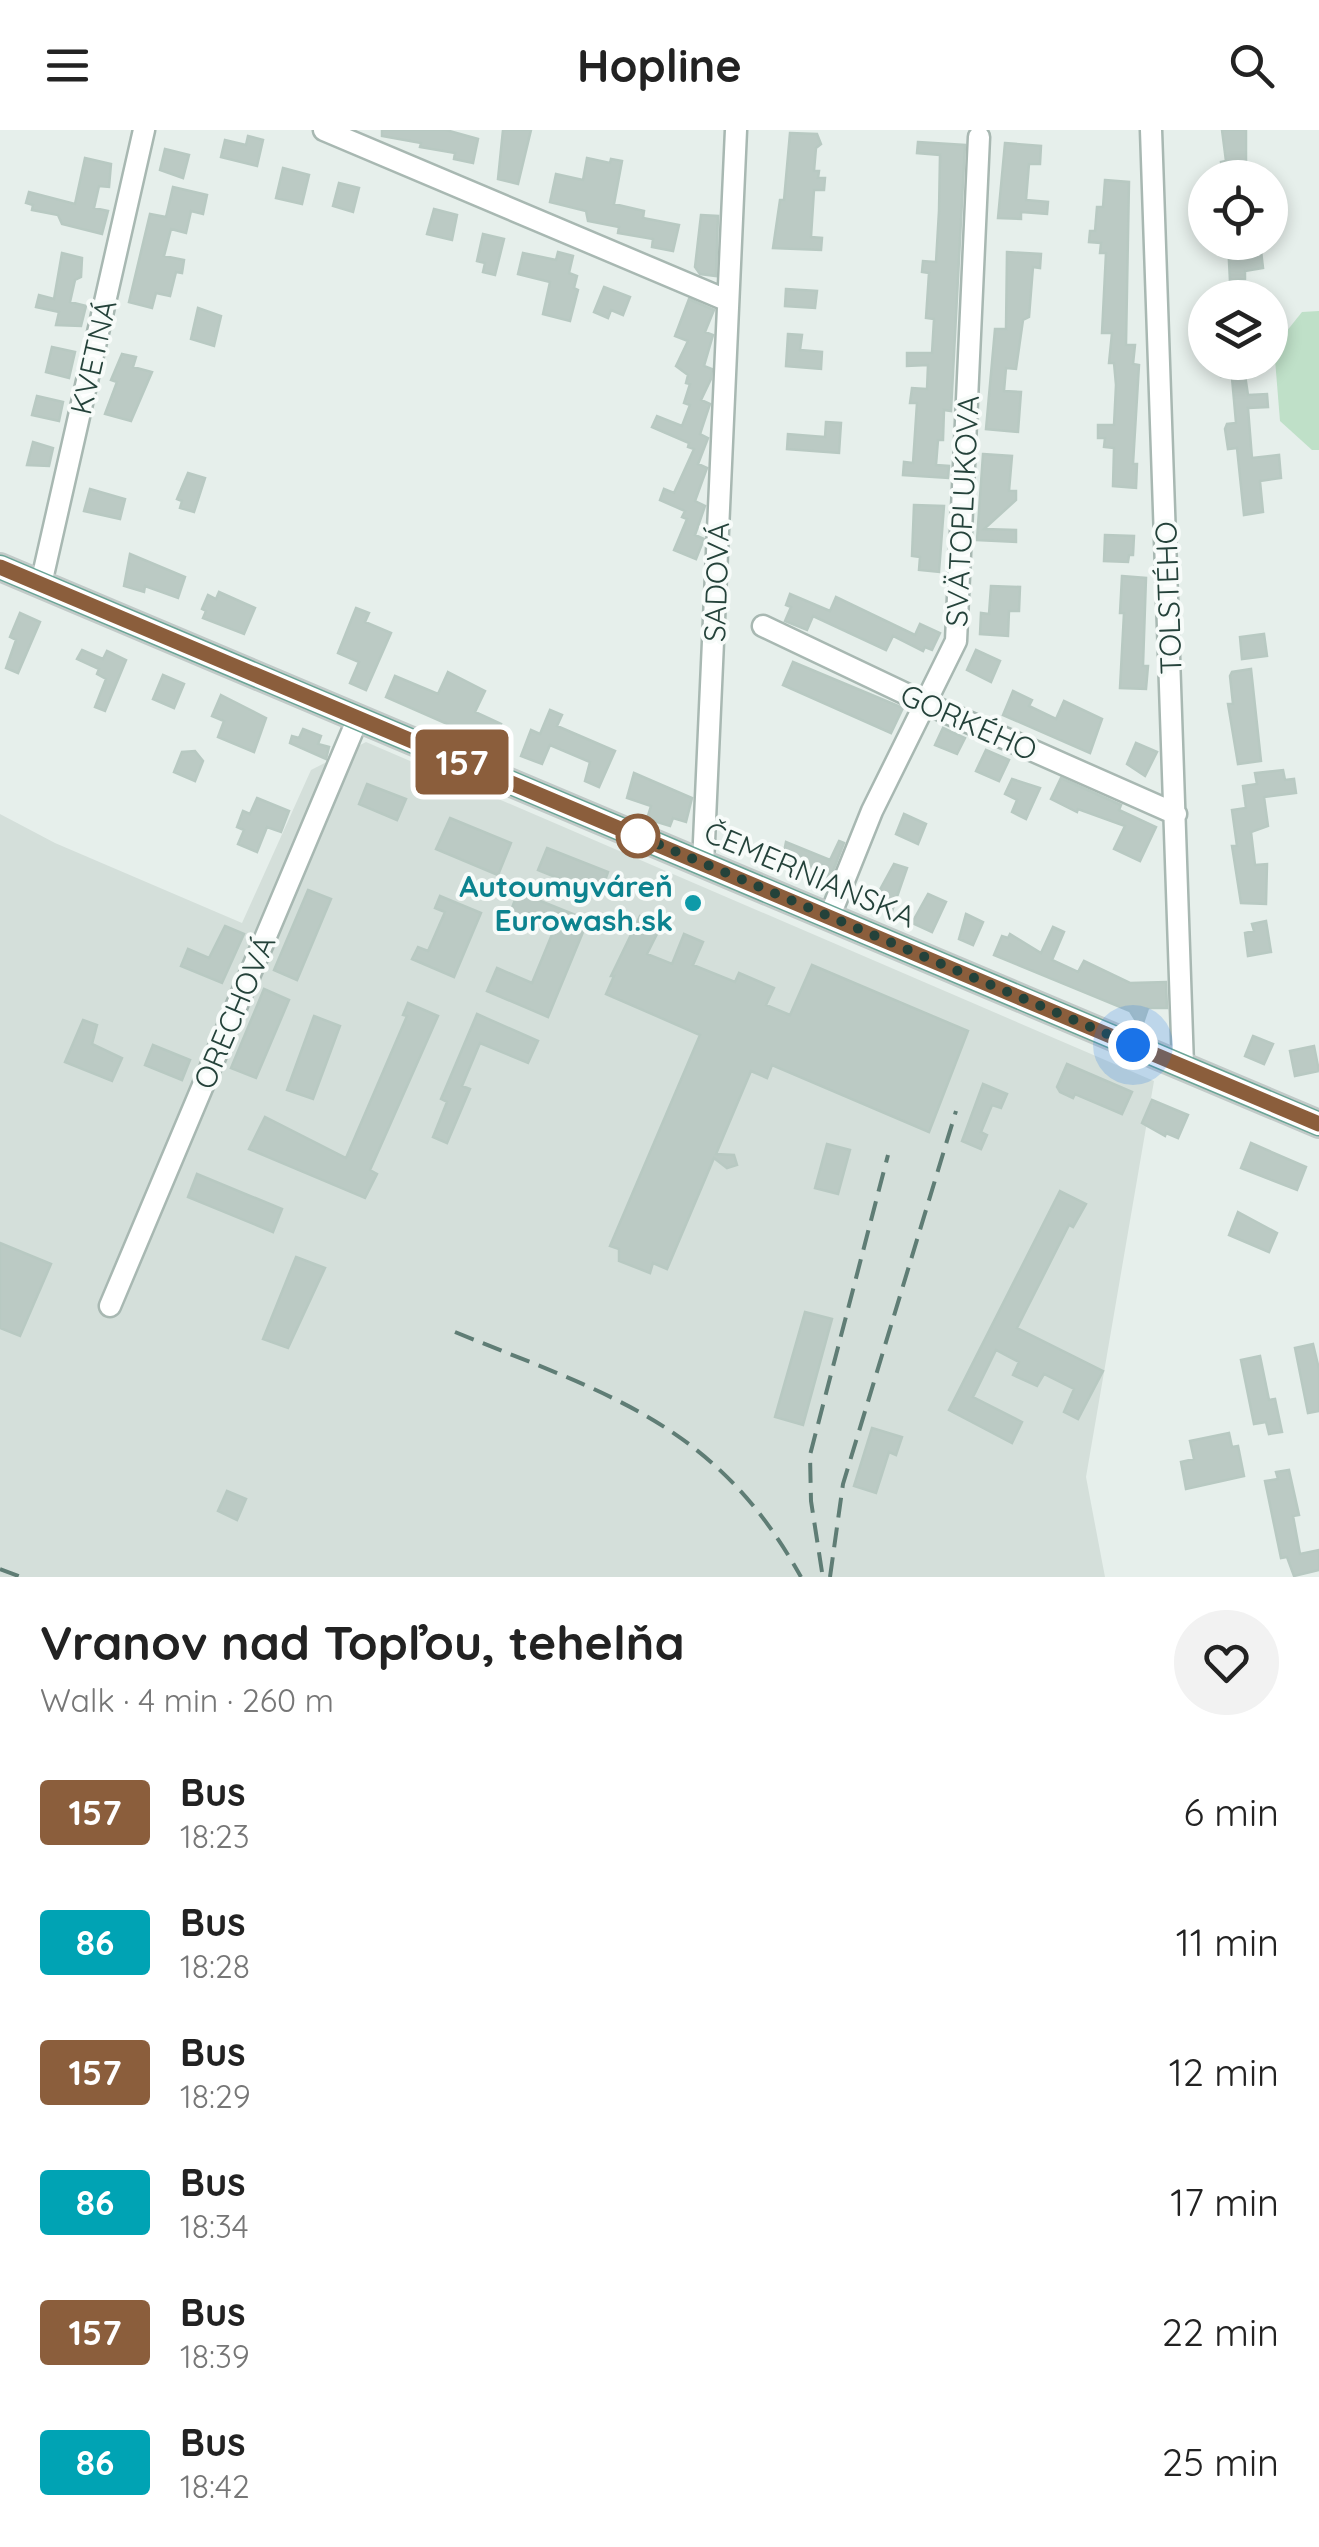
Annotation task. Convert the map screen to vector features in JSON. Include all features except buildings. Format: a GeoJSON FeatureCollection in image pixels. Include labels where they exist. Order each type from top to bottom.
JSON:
{"type":"FeatureCollection","features":[{"type":"Feature","properties":{"kind":"main road","name":"ČEMERNIANSKA"},"geometry":{"type":"LineString","coordinates":[[0,567],[1319,1124]]}},
{"type":"Feature","properties":{"kind":"street","name":"KVETNÁ"},"geometry":{"type":"LineString","coordinates":[[41,584],[144,130]]}},
{"type":"Feature","properties":{"kind":"street"},"geometry":{"type":"LineString","coordinates":[[324,130],[726,300]]}},
{"type":"Feature","properties":{"kind":"street","name":"SADOVÁ"},"geometry":{"type":"LineString","coordinates":[[703,864],[736,130]]}},
{"type":"Feature","properties":{"kind":"street","name":"TOLSTÉHO"},"geometry":{"type":"LineString","coordinates":[[1151,130],[1183,1066]]}},
{"type":"Feature","properties":{"kind":"street","name":"SVÄTOPLUKOVA"},"geometry":{"type":"LineString","coordinates":[[829,918],[872,811],[956,641],[979,137]]}},
{"type":"Feature","properties":{"kind":"street","name":"GORKÉHO"},"geometry":{"type":"LineString","coordinates":[[763,626],[1176,814]]}},
{"type":"Feature","properties":{"kind":"street","name":"ORECHOVÁ"},"geometry":{"type":"LineString","coordinates":[[110,1306],[358,718]]}},
{"type":"Feature","properties":{"kind":"shaded area"},"geometry":{"type":"Polygon","coordinates":[[[366,742],[1154,1081],[1086,1477],[1105,1577],[0,1577],[0,814],[55,843],[242,923],[311,770],[366,742]]]}},
{"type":"Feature","properties":{"kind":"green space"},"geometry":{"type":"Polygon","coordinates":[[[1319,311],[1319,450],[1312,450],[1280,421],[1277,380],[1288,380],[1288,330],[1302,312],[1319,311]]]}},
{"type":"Feature","properties":{"kind":"railway"},"geometry":{"type":"LineString","coordinates":[[830,1577],[843,1484],[956,1111]]}},
{"type":"Feature","properties":{"kind":"railway"},"geometry":{"type":"LineString","coordinates":[[822,1572],[811,1501],[810,1455],[888,1155]]}},
{"type":"Feature","properties":{"kind":"railway"},"geometry":{"type":"LineString","coordinates":[[455,1332],[609,1396],[694,1448],[732,1482],[768,1525],[801,1577]]}},
{"type":"Feature","properties":{"kind":"railway"},"geometry":{"type":"LineString","coordinates":[[0,1569],[21,1577]]}},
{"type":"Feature","properties":{"kind":"bus line","name":"157"},"geometry":{"type":"LineString","coordinates":[[0,567],[1319,1124]]}},
{"type":"Feature","properties":{"kind":"place","name":"Autoumyváreň Eurowash.sk"},"geometry":{"type":"Point","coordinates":[693,903]}},
{"type":"Feature","properties":{"kind":"route"},"geometry":{"type":"LineString","coordinates":[[638,836],[632,833],[1133,1045]]}}]}
